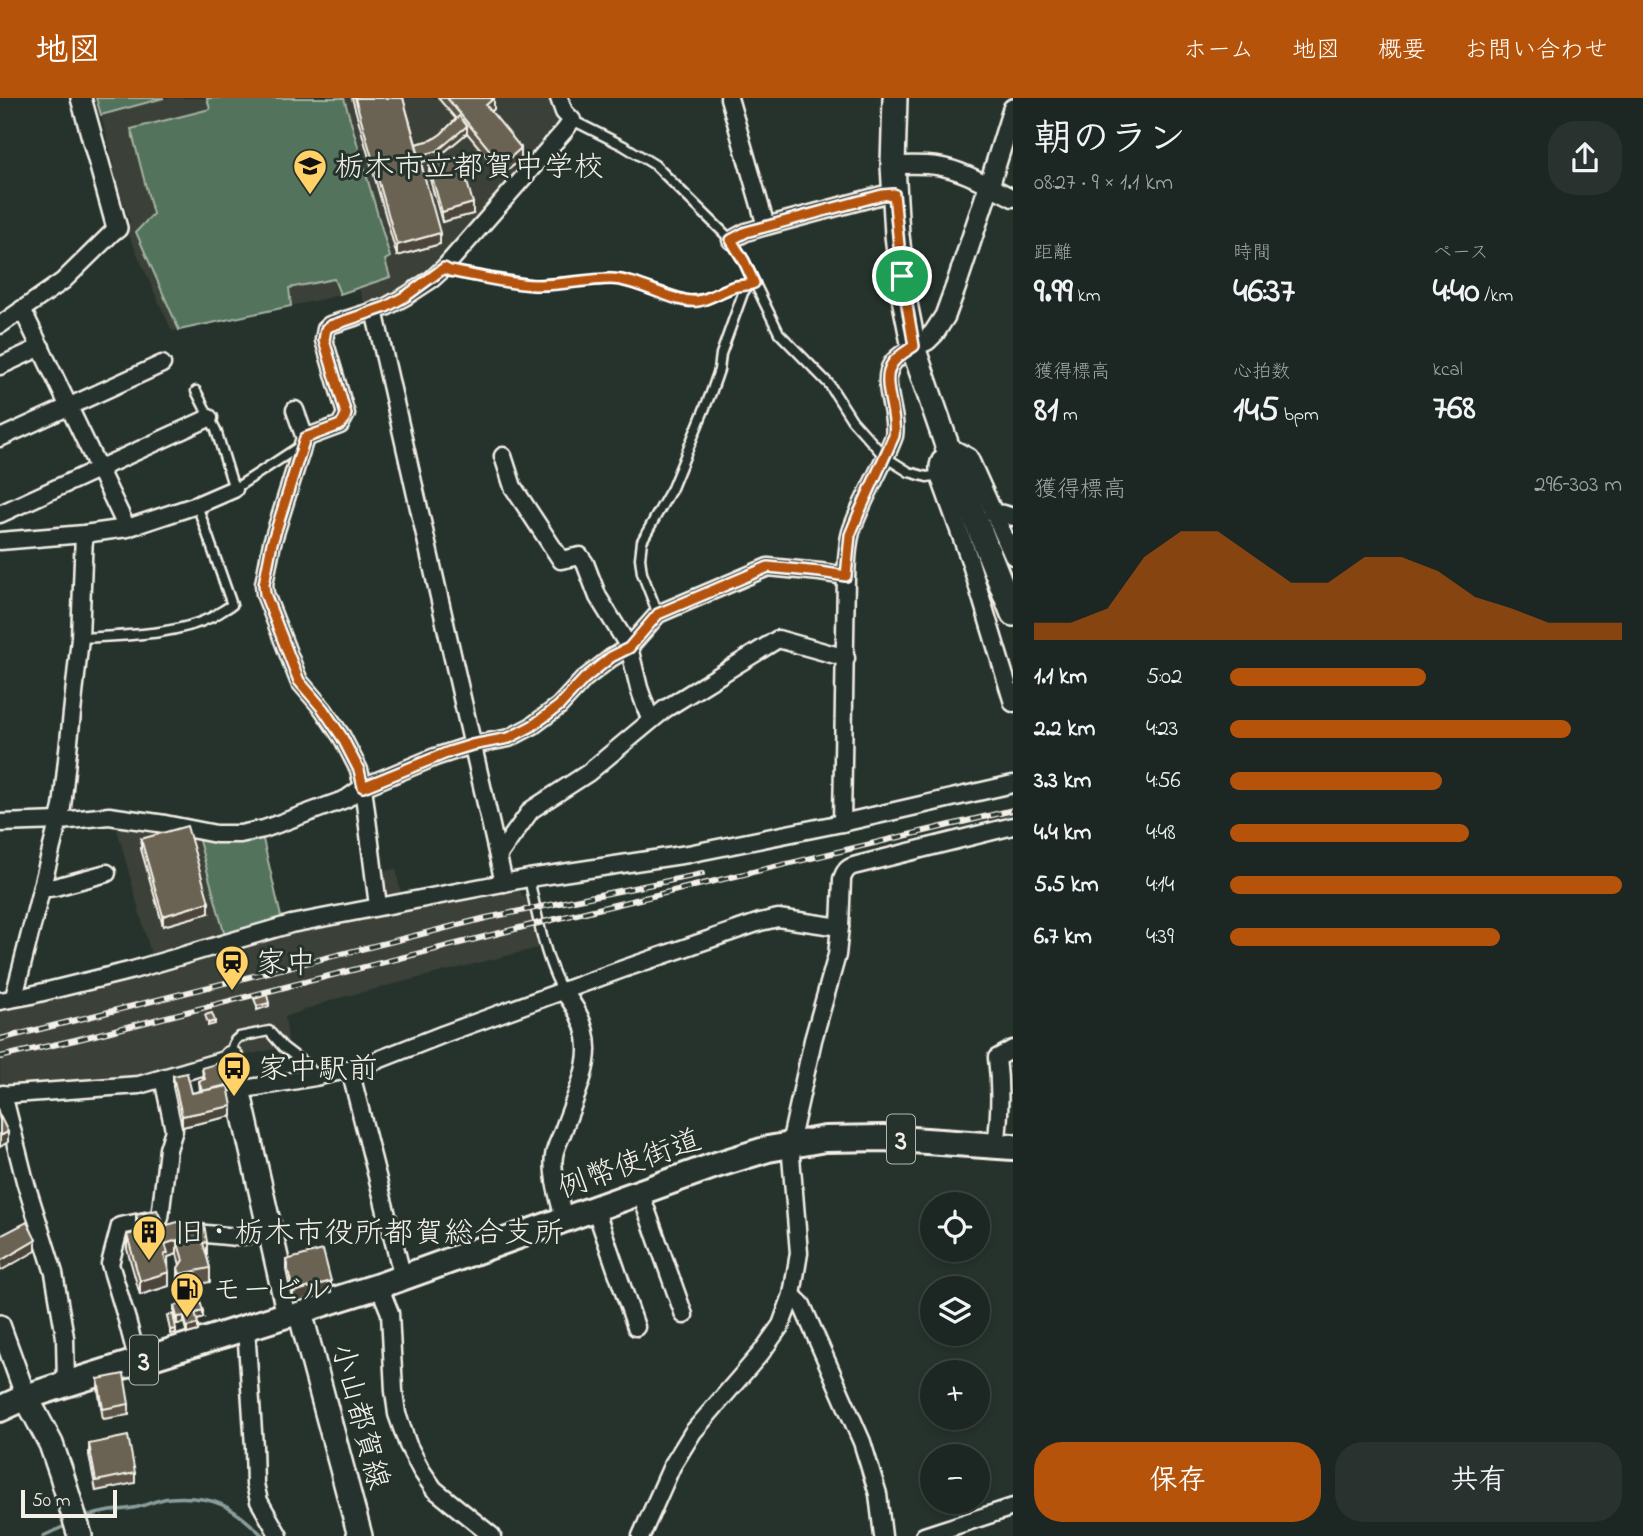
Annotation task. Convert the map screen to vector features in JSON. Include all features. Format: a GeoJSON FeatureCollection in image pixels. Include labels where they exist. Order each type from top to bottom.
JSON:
{"type":"FeatureCollection","features":[{"type":"Feature","properties":{"kind":"main road"},"geometry":{"type":"LineString","coordinates":[[895,98],[894,194],[902,276],[914,346],[949,453],[1013,614]]}},
{"type":"Feature","properties":{"kind":"main road","name":"小山都賀線"},"geometry":{"type":"LineString","coordinates":[[231,1058],[270,1231],[360,1536]]}},
{"type":"Feature","properties":{"kind":"main road","name":"例幣使街道"},"geometry":{"type":"LineString","coordinates":[[0,1409],[66,1384],[379,1286],[716,1165],[790,1144],[855,1137],[1005,1146]]}},
{"type":"Feature","properties":{"kind":"main road"},"geometry":{"type":"LineString","coordinates":[[26,1397],[51,1444],[80,1536]]}},
{"type":"Feature","properties":{"kind":"street"},"geometry":{"type":"LineString","coordinates":[[0,325],[63,281],[117,228],[81,98]]}},
{"type":"Feature","properties":{"kind":"street"},"geometry":{"type":"LineString","coordinates":[[304,442],[340,425],[346,414],[324,340],[326,329],[386,307],[444,268],[572,120],[564,113],[559,98]]}},
{"type":"Feature","properties":{"kind":"street"},"geometry":{"type":"LineString","coordinates":[[729,98],[766,226]]}},
{"type":"Feature","properties":{"kind":"street"},"geometry":{"type":"LineString","coordinates":[[842,823],[846,576],[850,535],[891,445],[896,427],[888,374],[897,358],[927,340],[945,316],[1013,109]]}},
{"type":"Feature","properties":{"kind":"street"},"geometry":{"type":"LineString","coordinates":[[893,165],[934,165],[948,168],[1013,198]]}},
{"type":"Feature","properties":{"kind":"street"},"geometry":{"type":"LineString","coordinates":[[731,240],[766,226],[894,194]]}},
{"type":"Feature","properties":{"kind":"street"},"geometry":{"type":"LineString","coordinates":[[22,309],[127,528]]}},
{"type":"Feature","properties":{"kind":"street"},"geometry":{"type":"LineString","coordinates":[[374,310],[504,883]]}},
{"type":"Feature","properties":{"kind":"street"},"geometry":{"type":"LineString","coordinates":[[0,366],[41,347]]}},
{"type":"Feature","properties":{"kind":"street"},"geometry":{"type":"LineString","coordinates":[[0,438],[162,364]]}},
{"type":"Feature","properties":{"kind":"street"},"geometry":{"type":"LineString","coordinates":[[295,410],[304,442],[272,543],[264,584],[265,594],[299,681],[342,737],[359,770],[379,906]]}},
{"type":"Feature","properties":{"kind":"street"},"geometry":{"type":"LineString","coordinates":[[0,514],[209,418]]}},
{"type":"Feature","properties":{"kind":"street"},"geometry":{"type":"LineString","coordinates":[[1013,556],[969,457],[956,450],[949,453],[937,466],[939,475],[970,561],[1013,703]]}},
{"type":"Feature","properties":{"kind":"street"},"geometry":{"type":"LineString","coordinates":[[503,456],[513,487],[561,560],[580,556],[586,562],[598,597],[629,648],[639,688],[652,720]]}},
{"type":"Feature","properties":{"kind":"street"},"geometry":{"type":"LineString","coordinates":[[0,541],[127,528],[197,505],[234,489]]}},
{"type":"Feature","properties":{"kind":"street"},"geometry":{"type":"LineString","coordinates":[[993,513],[1013,517]]}},
{"type":"Feature","properties":{"kind":"street"},"geometry":{"type":"LineString","coordinates":[[84,534],[80,638],[60,821],[7,999],[134,970],[290,925],[530,878],[688,855],[1013,784]]}},
{"type":"Feature","properties":{"kind":"street"},"geometry":{"type":"LineString","coordinates":[[0,823],[109,816],[216,834],[240,834],[264,829],[346,799],[363,787],[435,757],[472,745],[509,738],[532,726],[559,706],[584,679],[611,657],[629,648],[658,614],[768,567],[846,576]]}},
{"type":"Feature","properties":{"kind":"street"},"geometry":{"type":"LineString","coordinates":[[498,856],[531,810],[588,773],[665,709],[778,639],[846,658]]}},
{"type":"Feature","properties":{"kind":"street"},"geometry":{"type":"LineString","coordinates":[[641,1536],[672,1466],[693,1432],[761,1353],[780,1325],[792,1295],[799,1252],[790,1144],[813,1040],[837,956],[842,879],[846,869],[1013,827]]}},
{"type":"Feature","properties":{"kind":"street"},"geometry":{"type":"LineString","coordinates":[[43,885],[55,887],[107,873]]}},
{"type":"Feature","properties":{"kind":"street"},"geometry":{"type":"LineString","coordinates":[[239,1090],[350,1070],[623,969],[770,919],[840,927]]}},
{"type":"Feature","properties":{"kind":"street"},"geometry":{"type":"LineString","coordinates":[[563,991],[574,1005],[586,1032],[588,1048],[587,1065],[554,1157],[556,1188],[565,1219]]}},
{"type":"Feature","properties":{"kind":"street"},"geometry":{"type":"LineString","coordinates":[[1005,1146],[997,1058],[1013,1049]]}},
{"type":"Feature","properties":{"kind":"street"},"geometry":{"type":"LineString","coordinates":[[66,1384],[65,1337],[54,1273],[2,1095],[139,1085],[231,1058]]}},
{"type":"Feature","properties":{"kind":"street"},"geometry":{"type":"LineString","coordinates":[[350,1070],[402,1278]]}},
{"type":"Feature","properties":{"kind":"street"},"geometry":{"type":"LineString","coordinates":[[163,1078],[174,1130],[168,1149],[160,1218],[164,1228],[237,1237],[270,1231]]}},
{"type":"Feature","properties":{"kind":"street"},"geometry":{"type":"LineString","coordinates":[[640,1192],[684,1315]]}},
{"type":"Feature","properties":{"kind":"street"},"geometry":{"type":"LineString","coordinates":[[595,1208],[636,1327]]}},
{"type":"Feature","properties":{"kind":"street"},"geometry":{"type":"LineString","coordinates":[[138,1362],[110,1264],[120,1226],[160,1218]]}},
{"type":"Feature","properties":{"kind":"street"},"geometry":{"type":"LineString","coordinates":[[379,1286],[390,1313],[397,1414],[408,1445],[434,1489],[492,1536]]}},
{"type":"Feature","properties":{"kind":"street"},"geometry":{"type":"LineString","coordinates":[[792,1295],[802,1305],[862,1442],[878,1494],[883,1536]]}},
{"type":"Feature","properties":{"kind":"street"},"geometry":{"type":"LineString","coordinates":[[0,1325],[26,1397]]}},
{"type":"Feature","properties":{"kind":"street"},"geometry":{"type":"LineString","coordinates":[[246,1328],[255,1484],[259,1501],[279,1536]]}},
{"type":"Feature","properties":{"kind":"street"},"geometry":{"type":"LineString","coordinates":[[924,1536],[1013,1507]]}},
{"type":"Feature","properties":{"kind":"lane"},"geometry":{"type":"LineString","coordinates":[[572,120],[655,165],[731,240],[744,261],[751,284],[782,338],[829,384],[852,420],[885,457],[916,475],[939,475]]}},
{"type":"Feature","properties":{"kind":"lane"},"geometry":{"type":"LineString","coordinates":[[444,268],[463,274],[534,285],[622,280],[689,301],[705,299],[735,286],[751,284]]}},
{"type":"Feature","properties":{"kind":"lane"},"geometry":{"type":"LineString","coordinates":[[658,614],[642,573],[642,541],[668,494],[711,393],[721,354],[743,293],[751,284]]}},
{"type":"Feature","properties":{"kind":"lane"},"geometry":{"type":"LineString","coordinates":[[196,391],[221,446],[234,489],[304,442]]}},
{"type":"Feature","properties":{"kind":"lane"},"geometry":{"type":"LineString","coordinates":[[80,638],[177,628],[211,618],[232,605],[197,505]]}},
{"type":"Feature","properties":{"kind":"lane"},"geometry":{"type":"LineString","coordinates":[[530,878],[551,964],[563,991]]}},
{"type":"Feature","properties":{"kind":"lane"},"geometry":{"type":"LineString","coordinates":[[231,1058],[235,1039],[269,1031],[283,1047],[308,1066],[315,1077]]}},
{"type":"Feature","properties":{"kind":"shaded area","name":"栃木市立都賀中学校"},"geometry":{"type":"Polygon","coordinates":[[[96,98],[553,98],[560,125],[423,279],[365,305],[359,288],[328,298],[172,331],[126,229],[130,222],[114,174],[114,164],[96,98]]]}},
{"type":"Feature","properties":{"kind":"shaded area"},"geometry":{"type":"Polygon","coordinates":[[[116,825],[155,828],[198,837],[225,936],[152,958],[116,825]]]}},
{"type":"Feature","properties":{"kind":"shaded area"},"geometry":{"type":"Polygon","coordinates":[[[396,869],[401,895],[382,898],[378,872],[396,869]]]}},
{"type":"Feature","properties":{"kind":"shaded area"},"geometry":{"type":"Polygon","coordinates":[[[519,890],[530,902],[541,944],[538,948],[335,999],[285,1017],[289,1046],[144,1076],[0,1088],[0,1008],[277,934],[519,890]]]}},
{"type":"Feature","properties":{"kind":"green space"},"geometry":{"type":"Polygon","coordinates":[[[96,98],[164,98],[101,115],[96,98]]]}},
{"type":"Feature","properties":{"kind":"green space"},"geometry":{"type":"Polygon","coordinates":[[[207,98],[344,98],[390,257],[385,260],[390,277],[340,294],[334,279],[289,288],[291,306],[179,330],[136,232],[153,214],[131,129],[210,109],[207,98]]]}},
{"type":"Feature","properties":{"kind":"green space"},"geometry":{"type":"Polygon","coordinates":[[[262,835],[282,921],[225,936],[198,837],[262,835]]]}},
{"type":"Feature","properties":{"kind":"building"},"geometry":{"type":"Polygon","coordinates":[[[355,98],[403,98],[440,233],[397,245],[355,98]]]}},
{"type":"Feature","properties":{"kind":"building"},"geometry":{"type":"Polygon","coordinates":[[[447,98],[494,98],[486,105],[521,148],[502,165],[447,98]]]}},
{"type":"Feature","properties":{"kind":"building"},"geometry":{"type":"Polygon","coordinates":[[[459,116],[467,126],[437,151],[419,156],[416,144],[432,140],[459,116]]]}},
{"type":"Feature","properties":{"kind":"building"},"geometry":{"type":"Polygon","coordinates":[[[460,157],[473,203],[442,212],[429,166],[460,157]]]}},
{"type":"Feature","properties":{"kind":"building"},"geometry":{"type":"Polygon","coordinates":[[[187,826],[209,902],[163,916],[141,839],[187,826]]]}},
{"type":"Feature","properties":{"kind":"building"},"geometry":{"type":"Polygon","coordinates":[[[267,995],[269,1003],[257,1006],[254,999],[267,995]]]}},
{"type":"Feature","properties":{"kind":"building"},"geometry":{"type":"Polygon","coordinates":[[[212,1013],[215,1021],[208,1023],[205,1015],[212,1013]]]}},
{"type":"Feature","properties":{"kind":"building"},"geometry":{"type":"Polygon","coordinates":[[[226,1061],[231,1084],[202,1091],[199,1081],[205,1079],[202,1068],[226,1061]]]}},
{"type":"Feature","properties":{"kind":"building"},"geometry":{"type":"Polygon","coordinates":[[[187,1073],[192,1093],[228,1086],[232,1106],[182,1116],[173,1076],[187,1073]]]}},
{"type":"Feature","properties":{"kind":"building"},"geometry":{"type":"Polygon","coordinates":[[[0,1116],[8,1132],[0,1136],[0,1116]]]}},
{"type":"Feature","properties":{"kind":"building","name":"旧・栃木市役所都賀総合支所"},"geometry":{"type":"Polygon","coordinates":[[[157,1210],[164,1226],[181,1221],[204,1224],[207,1242],[203,1243],[210,1268],[180,1274],[178,1268],[183,1260],[177,1240],[165,1244],[168,1253],[164,1255],[169,1272],[140,1281],[127,1235],[141,1231],[136,1215],[157,1210]]]}},
{"type":"Feature","properties":{"kind":"building"},"geometry":{"type":"Polygon","coordinates":[[[27,1222],[36,1240],[0,1261],[0,1236],[27,1222]]]}},
{"type":"Feature","properties":{"kind":"building"},"geometry":{"type":"Polygon","coordinates":[[[323,1250],[331,1281],[293,1292],[286,1260],[323,1250]]]}},
{"type":"Feature","properties":{"kind":"building"},"geometry":{"type":"Polygon","coordinates":[[[199,1298],[203,1311],[195,1313],[198,1324],[187,1327],[184,1316],[177,1317],[174,1306],[199,1298]]]}},
{"type":"Feature","properties":{"kind":"building"},"geometry":{"type":"Polygon","coordinates":[[[173,1314],[176,1329],[170,1330],[167,1316],[173,1314]]]}},
{"type":"Feature","properties":{"kind":"building"},"geometry":{"type":"Polygon","coordinates":[[[124,1374],[129,1404],[103,1409],[98,1379],[124,1374]]]}},
{"type":"Feature","properties":{"kind":"building"},"geometry":{"type":"Polygon","coordinates":[[[128,1436],[135,1473],[96,1481],[89,1444],[128,1436]]]}},
{"type":"Feature","properties":{"kind":"waterway"},"geometry":{"type":"LineString","coordinates":[[84,1518],[166,1499],[199,1498],[232,1510],[263,1536]]}},
{"type":"Feature","properties":{"kind":"waterway"},"geometry":{"type":"LineString","coordinates":[[43,1536],[67,1525]]}},
{"type":"Feature","properties":{"kind":"railway"},"geometry":{"type":"LineString","coordinates":[[0,1057],[539,923],[1013,810]]}},
{"type":"Feature","properties":{"kind":"railway"},"geometry":{"type":"LineString","coordinates":[[0,1039],[486,918],[702,874]]}},
{"type":"Feature","properties":{"kind":"place","name":"栃木市立都賀中学校"},"geometry":{"type":"Point","coordinates":[310,196]}},
{"type":"Feature","properties":{"kind":"place","name":"家中"},"geometry":{"type":"Point","coordinates":[232,992]}},
{"type":"Feature","properties":{"kind":"place","name":"家中駅前"},"geometry":{"type":"Point","coordinates":[234,1098]}},
{"type":"Feature","properties":{"kind":"place","name":"旧・栃木市役所都賀総合支所"},"geometry":{"type":"Point","coordinates":[149,1262]}},
{"type":"Feature","properties":{"kind":"place","name":"モービル"},"geometry":{"type":"Point","coordinates":[187,1319]}},
{"type":"Feature","properties":{"kind":"route"},"geometry":{"type":"LineString","coordinates":[[894,194],[902,276],[914,346],[897,358],[888,374],[896,427],[891,445],[850,535],[846,576],[768,567],[658,614],[629,648],[611,657],[584,679],[559,706],[532,726],[509,738],[472,745],[435,757],[363,787],[359,770],[342,737],[323,709],[302,686],[294,671],[265,594],[264,584],[272,543],[305,438],[340,425],[346,414],[324,340],[326,329],[386,307],[432,279],[444,268],[534,285],[610,279],[630,281],[676,298],[698,301],[735,286],[754,283],[731,240],[746,232],[882,195],[894,194]]}}]}
